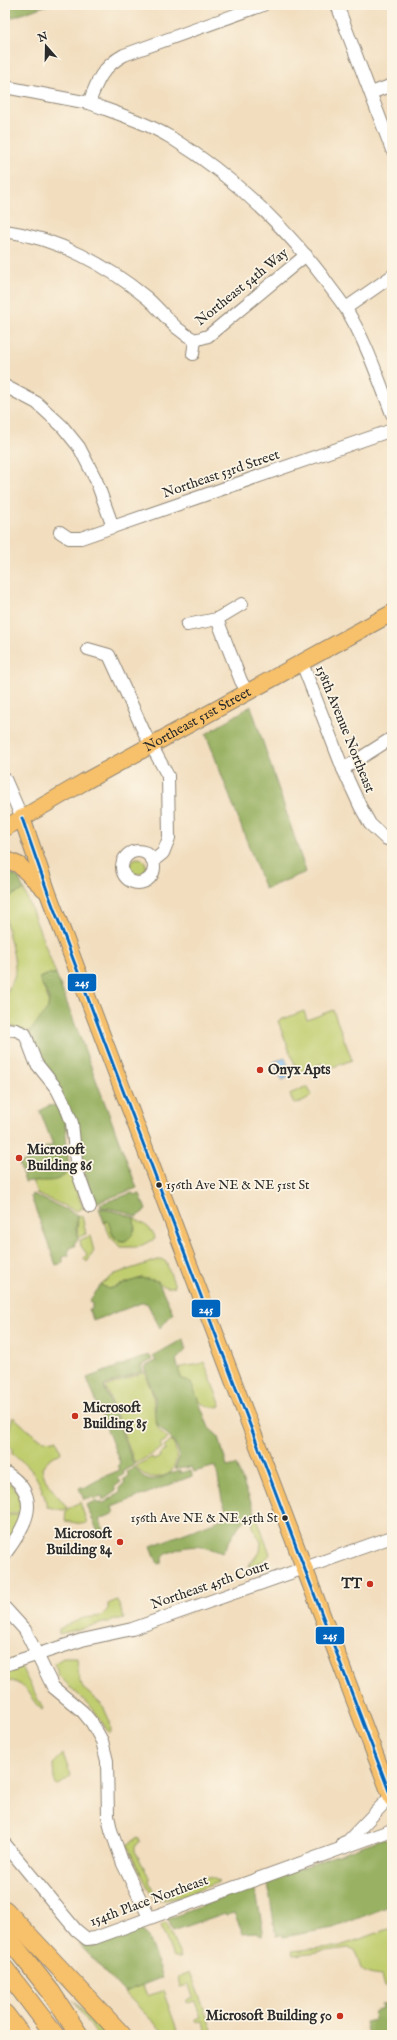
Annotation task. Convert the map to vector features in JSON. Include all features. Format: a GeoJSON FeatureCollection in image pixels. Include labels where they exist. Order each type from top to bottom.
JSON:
{"type":"FeatureCollection","features":[{"type":"Feature","properties":{"kind":"highway"},"geometry":{"type":"LineString","coordinates":[[5,1910],[122,2035]]}},
{"type":"Feature","properties":{"kind":"highway"},"geometry":{"type":"LineString","coordinates":[[5,1934],[51,1992],[79,2035]]}},
{"type":"Feature","properties":{"kind":"highway"},"geometry":{"type":"LineString","coordinates":[[5,1969],[55,2035]]}},
{"type":"Feature","properties":{"kind":"highway"},"geometry":{"type":"LineString","coordinates":[[5,2014],[22,2035]]}},
{"type":"Feature","properties":{"kind":"main road","name":"Northeast 51st Street"},"geometry":{"type":"LineString","coordinates":[[5,828],[392,612]]}},
{"type":"Feature","properties":{"kind":"main road"},"geometry":{"type":"LineString","coordinates":[[22,818],[48,893],[305,1568],[387,1772],[392,1798]]}},
{"type":"Feature","properties":{"kind":"main road"},"geometry":{"type":"LineString","coordinates":[[5,859],[19,865],[48,893]]}},
{"type":"Feature","properties":{"kind":"street"},"geometry":{"type":"LineString","coordinates":[[89,103],[102,72],[115,60],[124,55],[263,5]]}},
{"type":"Feature","properties":{"kind":"street"},"geometry":{"type":"LineString","coordinates":[[337,5],[392,150]]}},
{"type":"Feature","properties":{"kind":"street"},"geometry":{"type":"LineString","coordinates":[[371,93],[392,85]]}},
{"type":"Feature","properties":{"kind":"street"},"geometry":{"type":"LineString","coordinates":[[5,86],[89,103],[134,120],[169,137],[234,182],[265,210],[306,255],[346,308],[365,345],[392,414]]}},
{"type":"Feature","properties":{"kind":"street"},"geometry":{"type":"LineString","coordinates":[[5,231],[51,242],[111,272],[148,299],[182,334],[195,340],[193,354]]}},
{"type":"Feature","properties":{"kind":"street","name":"Northeast 54th Way"},"geometry":{"type":"LineString","coordinates":[[195,340],[208,336],[306,255]]}},
{"type":"Feature","properties":{"kind":"street"},"geometry":{"type":"LineString","coordinates":[[346,308],[392,276]]}},
{"type":"Feature","properties":{"kind":"street"},"geometry":{"type":"LineString","coordinates":[[5,386],[37,403],[62,426],[79,447],[96,480],[113,527]]}},
{"type":"Feature","properties":{"kind":"street","name":"Northeast 53rd Street"},"geometry":{"type":"LineString","coordinates":[[60,532],[69,538],[81,538],[392,430]]}},
{"type":"Feature","properties":{"kind":"street"},"geometry":{"type":"LineString","coordinates":[[187,625],[217,619],[242,604]]}},
{"type":"Feature","properties":{"kind":"street"},"geometry":{"type":"LineString","coordinates":[[217,619],[241,681],[248,693]]}},
{"type":"Feature","properties":{"kind":"street"},"geometry":{"type":"LineString","coordinates":[[88,649],[109,655],[150,746],[168,776],[170,832],[167,847],[163,853],[153,861]]}},
{"type":"Feature","properties":{"kind":"street","name":"158th Avenue Northeast"},"geometry":{"type":"LineString","coordinates":[[302,663],[343,769],[360,806],[370,824],[385,838],[392,841]]}},
{"type":"Feature","properties":{"kind":"street"},"geometry":{"type":"LineString","coordinates":[[343,769],[392,738]]}},
{"type":"Feature","properties":{"kind":"street"},"geometry":{"type":"LineString","coordinates":[[5,779],[22,818]]}},
{"type":"Feature","properties":{"kind":"street"},"geometry":{"type":"LineString","coordinates":[[5,1028],[16,1030],[24,1034],[36,1063],[62,1097],[72,1123],[77,1171],[90,1207]]}},
{"type":"Feature","properties":{"kind":"street"},"geometry":{"type":"LineString","coordinates":[[5,1472],[22,1488],[28,1506],[23,1529],[5,1554]]}},
{"type":"Feature","properties":{"kind":"street","name":"Northeast 45th Court"},"geometry":{"type":"LineString","coordinates":[[36,1654],[82,1640],[132,1629],[392,1537]]}},
{"type":"Feature","properties":{"kind":"street"},"geometry":{"type":"LineString","coordinates":[[5,1608],[25,1630],[53,1687],[83,1712],[92,1723],[102,1742],[107,1762],[108,1816],[111,1830],[123,1864],[149,1917]]}},
{"type":"Feature","properties":{"kind":"street"},"geometry":{"type":"LineString","coordinates":[[5,1665],[36,1654]]}},
{"type":"Feature","properties":{"kind":"street","name":"154th Place Northeast"},"geometry":{"type":"LineString","coordinates":[[317,1856],[348,1840],[392,1798]]}},
{"type":"Feature","properties":{"kind":"street","name":"154th Place Northeast"},"geometry":{"type":"LineString","coordinates":[[5,1844],[76,1930],[88,1939],[95,1938],[149,1917],[392,1830]]}},
{"type":"Feature","properties":{"kind":"green space"},"geometry":{"type":"Polygon","coordinates":[[[5,5],[47,5],[5,20],[5,5]]]}},
{"type":"Feature","properties":{"kind":"green space"},"geometry":{"type":"Polygon","coordinates":[[[251,706],[306,872],[265,889],[206,734],[251,706]]]}},
{"type":"Feature","properties":{"kind":"green space"},"geometry":{"type":"Polygon","coordinates":[[[138,858],[144,860],[146,866],[144,872],[138,874],[132,872],[130,866],[132,860],[138,858]]]}},
{"type":"Feature","properties":{"kind":"green space"},"geometry":{"type":"Polygon","coordinates":[[[5,870],[19,878],[24,890],[8,897],[5,894],[5,870]]]}},
{"type":"Feature","properties":{"kind":"green space"},"geometry":{"type":"Polygon","coordinates":[[[24,890],[56,974],[49,974],[42,986],[48,1000],[47,1011],[29,1032],[5,1024],[4,1010],[6,996],[15,973],[15,963],[7,927],[6,908],[8,897],[24,890]]]}},
{"type":"Feature","properties":{"kind":"green space"},"geometry":{"type":"Polygon","coordinates":[[[49,974],[56,974],[137,1188],[98,1202],[94,1201],[80,1158],[29,1032],[48,1009],[49,998],[39,978],[49,974]]]}},
{"type":"Feature","properties":{"kind":"green space"},"geometry":{"type":"Polygon","coordinates":[[[333,1010],[352,1060],[325,1070],[322,1063],[298,1073],[278,1021],[304,1011],[307,1020],[333,1010]]]}},
{"type":"Feature","properties":{"kind":"green space"},"geometry":{"type":"Polygon","coordinates":[[[305,1087],[308,1088],[312,1095],[304,1101],[294,1103],[290,1095],[305,1087]]]}},
{"type":"Feature","properties":{"kind":"green space"},"geometry":{"type":"Polygon","coordinates":[[[57,1105],[65,1124],[69,1170],[64,1175],[54,1180],[25,1182],[19,1164],[46,1153],[44,1148],[53,1145],[40,1111],[48,1106],[57,1105]]]}},
{"type":"Feature","properties":{"kind":"green space"},"geometry":{"type":"Polygon","coordinates":[[[69,1170],[83,1208],[76,1211],[37,1194],[32,1180],[52,1180],[61,1178],[69,1170]]]}},
{"type":"Feature","properties":{"kind":"green space"},"geometry":{"type":"Polygon","coordinates":[[[132,1193],[136,1195],[140,1194],[146,1210],[136,1217],[123,1211],[101,1207],[100,1204],[132,1193]]]}},
{"type":"Feature","properties":{"kind":"green space"},"geometry":{"type":"Polygon","coordinates":[[[32,1194],[78,1215],[76,1229],[78,1240],[74,1243],[75,1246],[71,1247],[68,1252],[69,1255],[63,1257],[63,1263],[56,1265],[31,1197],[32,1194]]]}},
{"type":"Feature","properties":{"kind":"green space"},"geometry":{"type":"Polygon","coordinates":[[[99,1208],[122,1213],[134,1218],[133,1234],[125,1241],[118,1240],[113,1235],[108,1221],[104,1222],[99,1208]]]}},
{"type":"Feature","properties":{"kind":"green space"},"geometry":{"type":"Polygon","coordinates":[[[78,1215],[82,1216],[86,1234],[77,1238],[78,1215]]]}},
{"type":"Feature","properties":{"kind":"green space"},"geometry":{"type":"Polygon","coordinates":[[[134,1218],[153,1232],[155,1239],[138,1247],[121,1247],[111,1238],[104,1222],[108,1221],[113,1236],[120,1241],[125,1241],[135,1230],[134,1218]]]}},
{"type":"Feature","properties":{"kind":"green space"},"geometry":{"type":"Polygon","coordinates":[[[90,1236],[94,1251],[87,1262],[84,1258],[87,1254],[81,1246],[80,1240],[90,1236]]]}},
{"type":"Feature","properties":{"kind":"green space"},"geometry":{"type":"Polygon","coordinates":[[[161,1259],[166,1262],[175,1286],[163,1286],[158,1281],[141,1278],[109,1289],[101,1285],[115,1274],[161,1259]]]}},
{"type":"Feature","properties":{"kind":"green space"},"geometry":{"type":"Polygon","coordinates":[[[141,1278],[158,1281],[173,1313],[160,1328],[147,1303],[141,1303],[93,1321],[89,1309],[92,1309],[92,1303],[89,1302],[101,1285],[109,1289],[141,1278]]]}},
{"type":"Feature","properties":{"kind":"green space"},"geometry":{"type":"Polygon","coordinates":[[[183,1339],[186,1350],[176,1360],[181,1378],[192,1384],[209,1428],[219,1437],[227,1467],[236,1465],[255,1512],[240,1524],[222,1553],[209,1548],[196,1546],[178,1549],[164,1556],[162,1563],[158,1564],[151,1546],[222,1519],[221,1517],[228,1514],[222,1500],[216,1466],[194,1472],[192,1467],[175,1469],[179,1458],[178,1450],[172,1440],[158,1426],[156,1420],[155,1398],[144,1367],[156,1361],[153,1356],[183,1339]]]}},
{"type":"Feature","properties":{"kind":"green space"},"geometry":{"type":"Polygon","coordinates":[[[149,1355],[152,1360],[141,1366],[143,1371],[104,1386],[134,1465],[123,1471],[124,1474],[118,1478],[121,1482],[114,1487],[116,1491],[103,1500],[102,1497],[94,1499],[92,1497],[89,1499],[87,1497],[84,1500],[79,1488],[84,1488],[103,1477],[120,1470],[118,1465],[120,1463],[87,1378],[149,1355]]]}},
{"type":"Feature","properties":{"kind":"green space"},"geometry":{"type":"Polygon","coordinates":[[[204,1362],[221,1406],[206,1406],[199,1402],[188,1390],[180,1376],[178,1369],[204,1362]]]}},
{"type":"Feature","properties":{"kind":"green space"},"geometry":{"type":"Polygon","coordinates":[[[144,1372],[153,1396],[155,1420],[159,1429],[168,1439],[160,1444],[162,1448],[135,1464],[106,1387],[144,1372]]]}},
{"type":"Feature","properties":{"kind":"green space"},"geometry":{"type":"Polygon","coordinates":[[[13,1417],[38,1438],[44,1440],[57,1439],[61,1453],[55,1455],[42,1468],[48,1484],[67,1508],[63,1510],[47,1507],[36,1476],[26,1464],[12,1454],[12,1448],[5,1444],[13,1417]]]}},
{"type":"Feature","properties":{"kind":"green space"},"geometry":{"type":"Polygon","coordinates":[[[171,1441],[174,1445],[176,1453],[176,1461],[170,1473],[161,1477],[151,1477],[143,1474],[136,1466],[152,1457],[154,1460],[160,1457],[159,1455],[166,1450],[164,1446],[171,1441]]]}},
{"type":"Feature","properties":{"kind":"green space"},"geometry":{"type":"Polygon","coordinates":[[[135,1467],[140,1474],[151,1479],[156,1479],[180,1470],[180,1473],[191,1470],[192,1476],[112,1507],[114,1513],[99,1520],[104,1532],[99,1534],[86,1505],[96,1501],[98,1504],[101,1502],[102,1504],[121,1492],[119,1488],[125,1483],[123,1480],[129,1476],[127,1472],[135,1467]]]}},
{"type":"Feature","properties":{"kind":"green space"},"geometry":{"type":"Polygon","coordinates":[[[7,1481],[19,1495],[22,1513],[5,1513],[7,1481]]]}},
{"type":"Feature","properties":{"kind":"green space"},"geometry":{"type":"Polygon","coordinates":[[[80,1502],[87,1523],[82,1524],[65,1521],[66,1510],[80,1502]]]}},
{"type":"Feature","properties":{"kind":"green space"},"geometry":{"type":"Polygon","coordinates":[[[255,1512],[270,1554],[265,1560],[249,1567],[250,1563],[260,1552],[261,1542],[254,1530],[251,1515],[255,1512]]]}},
{"type":"Feature","properties":{"kind":"green space"},"geometry":{"type":"Polygon","coordinates":[[[5,1515],[22,1515],[15,1532],[5,1543],[5,1515]]]}},
{"type":"Feature","properties":{"kind":"green space"},"geometry":{"type":"Polygon","coordinates":[[[117,1600],[124,1618],[59,1634],[59,1629],[83,1618],[101,1616],[108,1609],[108,1604],[117,1600]]]}},
{"type":"Feature","properties":{"kind":"green space"},"geometry":{"type":"Polygon","coordinates":[[[63,1658],[77,1658],[79,1679],[84,1689],[103,1706],[110,1722],[111,1732],[109,1733],[94,1710],[58,1675],[55,1663],[63,1658]]]}},
{"type":"Feature","properties":{"kind":"green space"},"geometry":{"type":"Polygon","coordinates":[[[21,1667],[43,1709],[42,1710],[22,1686],[12,1681],[5,1681],[5,1673],[21,1667]]]}},
{"type":"Feature","properties":{"kind":"green space"},"geometry":{"type":"Polygon","coordinates":[[[63,1754],[71,1776],[59,1785],[56,1784],[54,1779],[53,1764],[63,1754]]]}},
{"type":"Feature","properties":{"kind":"green space"},"geometry":{"type":"Polygon","coordinates":[[[138,1838],[140,1841],[135,1847],[135,1851],[150,1879],[149,1881],[155,1895],[158,1898],[173,1894],[188,1884],[203,1877],[211,1878],[219,1882],[177,1898],[154,1900],[127,1845],[138,1838]]]}},
{"type":"Feature","properties":{"kind":"green space"},"geometry":{"type":"Polygon","coordinates":[[[384,1838],[388,1843],[392,1859],[392,1905],[333,1928],[283,1937],[283,1934],[276,1936],[268,1884],[272,1883],[271,1879],[384,1838]]]}},
{"type":"Feature","properties":{"kind":"green space"},"geometry":{"type":"Polygon","coordinates":[[[253,1886],[257,1897],[263,1931],[262,1935],[256,1932],[243,1933],[234,1913],[226,1915],[225,1913],[173,1931],[168,1919],[253,1886]]]}},
{"type":"Feature","properties":{"kind":"green space"},"geometry":{"type":"Polygon","coordinates":[[[164,1923],[167,1924],[181,1958],[174,1958],[172,1954],[161,1926],[164,1923]]]}},
{"type":"Feature","properties":{"kind":"green space"},"geometry":{"type":"Polygon","coordinates":[[[392,1928],[392,1988],[391,1985],[384,1987],[381,1976],[372,1975],[363,1971],[353,1949],[349,1948],[293,1955],[292,1951],[340,1946],[392,1928]]]}},
{"type":"Feature","properties":{"kind":"green space"},"geometry":{"type":"Polygon","coordinates":[[[135,1931],[142,1931],[147,1935],[163,1977],[124,1992],[79,1944],[100,1944],[135,1931]]]}},
{"type":"Feature","properties":{"kind":"green space"},"geometry":{"type":"Polygon","coordinates":[[[190,1972],[214,2035],[208,2035],[202,2021],[195,2022],[195,2019],[201,2017],[195,2002],[187,2004],[187,2000],[193,1998],[189,1985],[180,1987],[178,1977],[190,1972]]]}},
{"type":"Feature","properties":{"kind":"green space"},"geometry":{"type":"Polygon","coordinates":[[[142,1985],[147,1996],[163,1991],[179,2035],[166,2035],[124,1992],[142,1985]]]}},
{"type":"Feature","properties":{"kind":"green space"},"geometry":{"type":"Polygon","coordinates":[[[73,2000],[107,2035],[97,2035],[73,2000]]]}},
{"type":"Feature","properties":{"kind":"green space"},"geometry":{"type":"Polygon","coordinates":[[[388,2003],[391,2013],[386,2015],[391,2035],[368,2035],[365,2022],[375,2020],[374,2012],[382,2009],[381,2005],[388,2003]]]}},
{"type":"Feature","properties":{"kind":"water"},"geometry":{"type":"Polygon","coordinates":[[[285,1058],[292,1076],[282,1080],[273,1062],[285,1058]]]}},
{"type":"Feature","properties":{"kind":"transit line","name":"245"},"geometry":{"type":"LineString","coordinates":[[22,818],[48,893],[392,1799]]}},
{"type":"Feature","properties":{"kind":"place","name":"Onyx Apts"},"geometry":{"type":"Point","coordinates":[260,1070]}},
{"type":"Feature","properties":{"kind":"place","name":"Microsoft Building 86"},"geometry":{"type":"Point","coordinates":[19,1158]}},
{"type":"Feature","properties":{"kind":"place","name":"156th Ave NE & NE 51st St"},"geometry":{"type":"Point","coordinates":[159,1185]}},
{"type":"Feature","properties":{"kind":"place","name":"Microsoft Building 85"},"geometry":{"type":"Point","coordinates":[75,1416]}},
{"type":"Feature","properties":{"kind":"place","name":"156th Ave NE & NE 45th St"},"geometry":{"type":"Point","coordinates":[285,1518]}},
{"type":"Feature","properties":{"kind":"place","name":"Microsoft Building 84"},"geometry":{"type":"Point","coordinates":[120,1542]}},
{"type":"Feature","properties":{"kind":"place","name":"TT"},"geometry":{"type":"Point","coordinates":[370,1584]}},
{"type":"Feature","properties":{"kind":"place","name":"Microsoft Building 50"},"geometry":{"type":"Point","coordinates":[340,2016]}}]}
